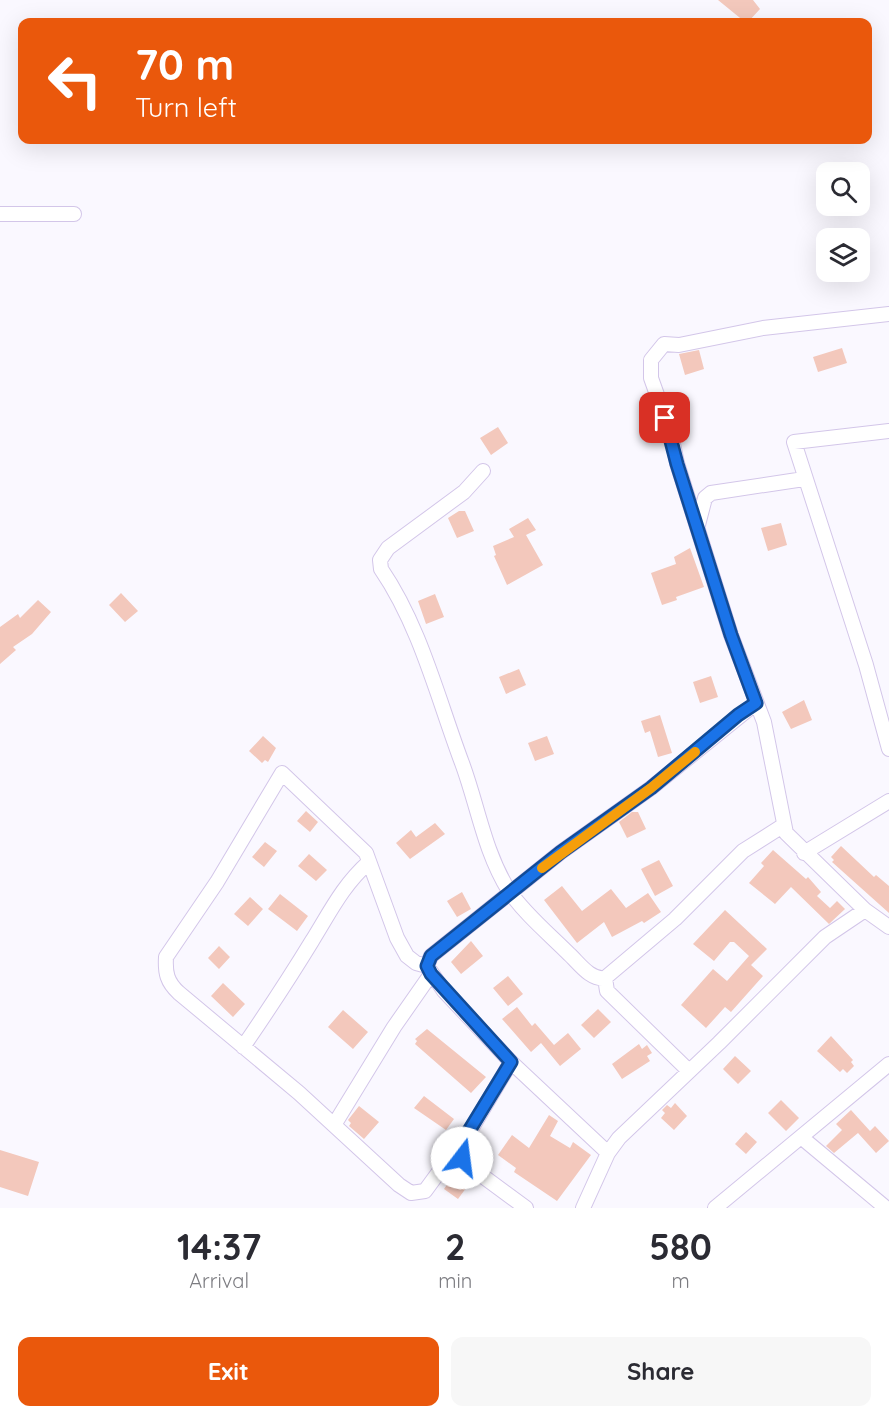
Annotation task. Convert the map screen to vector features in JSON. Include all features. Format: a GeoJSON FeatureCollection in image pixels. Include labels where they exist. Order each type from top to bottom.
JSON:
{"type":"FeatureCollection","features":[{"type":"Feature","properties":{"kind":"street"},"geometry":{"type":"LineString","coordinates":[[0,214],[74,214]]}},
{"type":"Feature","properties":{"kind":"street"},"geometry":{"type":"LineString","coordinates":[[889,314],[763,328],[679,345],[664,344],[651,360],[649,370],[671,434],[677,464],[697,527],[764,722],[784,825],[791,839],[804,853],[866,910],[889,927]]}},
{"type":"Feature","properties":{"kind":"street"},"geometry":{"type":"LineString","coordinates":[[889,431],[794,442],[804,479],[866,665],[889,749]]}},
{"type":"Feature","properties":{"kind":"street"},"geometry":{"type":"LineString","coordinates":[[483,471],[464,492],[388,548],[380,560],[381,569],[417,639],[462,763],[485,842],[511,893],[541,927],[583,968],[596,977],[605,978],[675,919],[743,851],[784,825]]}},
{"type":"Feature","properties":{"kind":"street"},"geometry":{"type":"LineString","coordinates":[[697,527],[705,498],[711,493],[804,479]]}},
{"type":"Feature","properties":{"kind":"street"},"geometry":{"type":"LineString","coordinates":[[334,1125],[429,970],[431,956],[561,852],[651,788],[738,715],[756,703]]}},
{"type":"Feature","properties":{"kind":"street"},"geometry":{"type":"LineString","coordinates":[[461,1153],[444,1165],[425,1191],[411,1193],[399,1185],[334,1125],[167,980],[166,957],[217,882],[282,773],[366,853],[397,938],[407,956],[429,970],[511,1062],[608,1154]]}},
{"type":"Feature","properties":{"kind":"street"},"geometry":{"type":"LineString","coordinates":[[804,853],[889,801]]}},
{"type":"Feature","properties":{"kind":"street"},"geometry":{"type":"LineString","coordinates":[[243,1047],[334,902],[354,876],[369,862]]}},
{"type":"Feature","properties":{"kind":"street"},"geometry":{"type":"LineString","coordinates":[[583,1208],[608,1154],[627,1131],[825,937],[866,910]]}},
{"type":"Feature","properties":{"kind":"street"},"geometry":{"type":"LineString","coordinates":[[605,978],[608,992],[689,1071]]}},
{"type":"Feature","properties":{"kind":"street"},"geometry":{"type":"LineString","coordinates":[[511,1062],[461,1144],[461,1153],[465,1163],[526,1208]]}},
{"type":"Feature","properties":{"kind":"street"},"geometry":{"type":"LineString","coordinates":[[715,1208],[889,1064]]}},
{"type":"Feature","properties":{"kind":"street"},"geometry":{"type":"LineString","coordinates":[[801,1137],[886,1208]]}},
{"type":"Feature","properties":{"kind":"building"},"geometry":{"type":"Polygon","coordinates":[[[718,0],[753,0],[760,9],[752,18],[740,18],[718,0]]]}},
{"type":"Feature","properties":{"kind":"building"},"geometry":{"type":"Polygon","coordinates":[[[842,348],[847,363],[818,372],[813,357],[842,348]]]}},
{"type":"Feature","properties":{"kind":"building"},"geometry":{"type":"Polygon","coordinates":[[[699,350],[704,369],[685,375],[679,354],[699,350]]]}},
{"type":"Feature","properties":{"kind":"building"},"geometry":{"type":"Polygon","coordinates":[[[498,427],[508,443],[491,455],[480,438],[498,427]]]}},
{"type":"Feature","properties":{"kind":"building"},"geometry":{"type":"Polygon","coordinates":[[[459,511],[465,511],[474,531],[457,538],[448,518],[459,511]]]}},
{"type":"Feature","properties":{"kind":"building"},"geometry":{"type":"Polygon","coordinates":[[[528,518],[536,530],[526,535],[543,565],[507,585],[494,556],[496,555],[493,546],[514,537],[509,529],[528,518]]]}},
{"type":"Feature","properties":{"kind":"building"},"geometry":{"type":"Polygon","coordinates":[[[781,523],[787,545],[768,551],[761,528],[781,523]]]}},
{"type":"Feature","properties":{"kind":"building"},"geometry":{"type":"Polygon","coordinates":[[[690,548],[704,587],[676,597],[677,600],[662,605],[651,573],[676,564],[674,557],[690,548]]]}},
{"type":"Feature","properties":{"kind":"building"},"geometry":{"type":"Polygon","coordinates":[[[121,593],[138,611],[125,622],[109,605],[121,593]]]}},
{"type":"Feature","properties":{"kind":"building"},"geometry":{"type":"Polygon","coordinates":[[[435,594],[444,617],[426,624],[418,601],[435,594]]]}},
{"type":"Feature","properties":{"kind":"building"},"geometry":{"type":"Polygon","coordinates":[[[38,600],[51,612],[32,634],[13,647],[16,650],[0,664],[0,627],[18,614],[20,618],[38,600]]]}},
{"type":"Feature","properties":{"kind":"building"},"geometry":{"type":"Polygon","coordinates":[[[519,669],[526,685],[506,694],[499,677],[519,669]]]}},
{"type":"Feature","properties":{"kind":"building"},"geometry":{"type":"Polygon","coordinates":[[[711,676],[718,697],[700,703],[693,682],[711,676]]]}},
{"type":"Feature","properties":{"kind":"building"},"geometry":{"type":"Polygon","coordinates":[[[804,700],[812,720],[791,729],[782,712],[804,700]]]}},
{"type":"Feature","properties":{"kind":"building"},"geometry":{"type":"Polygon","coordinates":[[[660,715],[672,753],[658,757],[650,731],[645,733],[641,721],[660,715]]]}},
{"type":"Feature","properties":{"kind":"building"},"geometry":{"type":"Polygon","coordinates":[[[263,736],[276,748],[268,762],[265,760],[262,763],[249,751],[263,736]]]}},
{"type":"Feature","properties":{"kind":"building"},"geometry":{"type":"Polygon","coordinates":[[[547,736],[554,754],[535,761],[528,743],[547,736]]]}},
{"type":"Feature","properties":{"kind":"building"},"geometry":{"type":"Polygon","coordinates":[[[306,811],[318,822],[310,832],[297,821],[306,811]]]}},
{"type":"Feature","properties":{"kind":"building"},"geometry":{"type":"Polygon","coordinates":[[[632,812],[638,812],[646,829],[627,838],[619,822],[632,812]]]}},
{"type":"Feature","properties":{"kind":"building"},"geometry":{"type":"Polygon","coordinates":[[[435,823],[445,834],[410,859],[396,843],[411,830],[416,837],[435,823]]]}},
{"type":"Feature","properties":{"kind":"building"},"geometry":{"type":"Polygon","coordinates":[[[265,842],[277,851],[264,867],[252,857],[265,842]]]}},
{"type":"Feature","properties":{"kind":"building"},"geometry":{"type":"Polygon","coordinates":[[[841,846],[874,877],[876,875],[889,886],[889,913],[832,862],[834,860],[831,857],[841,846]]]}},
{"type":"Feature","properties":{"kind":"building"},"geometry":{"type":"Polygon","coordinates":[[[773,850],[806,879],[808,877],[821,892],[817,896],[830,908],[837,901],[845,909],[829,924],[791,887],[775,904],[749,883],[764,866],[761,863],[773,850]]]}},
{"type":"Feature","properties":{"kind":"building"},"geometry":{"type":"Polygon","coordinates":[[[309,854],[327,870],[316,881],[298,866],[309,854]]]}},
{"type":"Feature","properties":{"kind":"building"},"geometry":{"type":"Polygon","coordinates":[[[659,860],[673,886],[655,896],[641,869],[659,860]]]}},
{"type":"Feature","properties":{"kind":"building"},"geometry":{"type":"Polygon","coordinates":[[[562,886],[582,911],[611,889],[626,908],[648,893],[661,912],[644,923],[642,921],[612,937],[604,922],[577,943],[544,900],[562,886]]]}},
{"type":"Feature","properties":{"kind":"building"},"geometry":{"type":"Polygon","coordinates":[[[462,892],[471,909],[457,917],[447,901],[462,892]]]}},
{"type":"Feature","properties":{"kind":"building"},"geometry":{"type":"Polygon","coordinates":[[[280,894],[308,916],[297,931],[268,909],[280,894]]]}},
{"type":"Feature","properties":{"kind":"building"},"geometry":{"type":"Polygon","coordinates":[[[250,897],[263,909],[248,926],[234,914],[250,897]]]}},
{"type":"Feature","properties":{"kind":"building"},"geometry":{"type":"Polygon","coordinates":[[[725,910],[767,949],[751,965],[763,976],[731,1012],[725,1007],[706,1028],[681,1005],[713,969],[727,981],[749,956],[734,942],[730,942],[714,961],[693,944],[725,910]]]}},
{"type":"Feature","properties":{"kind":"building"},"geometry":{"type":"Polygon","coordinates":[[[471,941],[483,956],[461,974],[451,962],[471,941]]]}},
{"type":"Feature","properties":{"kind":"building"},"geometry":{"type":"Polygon","coordinates":[[[219,946],[230,957],[219,969],[208,958],[219,946]]]}},
{"type":"Feature","properties":{"kind":"building"},"geometry":{"type":"Polygon","coordinates":[[[508,976],[523,994],[508,1006],[493,988],[508,976]]]}},
{"type":"Feature","properties":{"kind":"building"},"geometry":{"type":"Polygon","coordinates":[[[223,983],[245,1004],[233,1017],[211,996],[223,983]]]}},
{"type":"Feature","properties":{"kind":"building"},"geometry":{"type":"Polygon","coordinates":[[[517,1007],[532,1026],[535,1023],[554,1045],[568,1033],[581,1049],[560,1066],[541,1043],[531,1052],[502,1019],[517,1007]]]}},
{"type":"Feature","properties":{"kind":"building"},"geometry":{"type":"Polygon","coordinates":[[[598,1009],[611,1022],[594,1038],[581,1025],[598,1009]]]}},
{"type":"Feature","properties":{"kind":"building"},"geometry":{"type":"Polygon","coordinates":[[[343,1010],[368,1032],[353,1049],[328,1027],[343,1010]]]}},
{"type":"Feature","properties":{"kind":"building"},"geometry":{"type":"Polygon","coordinates":[[[427,1029],[486,1077],[471,1093],[415,1044],[417,1041],[415,1039],[427,1029]]]}},
{"type":"Feature","properties":{"kind":"building"},"geometry":{"type":"Polygon","coordinates":[[[831,1036],[853,1060],[851,1062],[854,1066],[847,1073],[843,1069],[840,1072],[817,1051],[831,1036]]]}},
{"type":"Feature","properties":{"kind":"building"},"geometry":{"type":"Polygon","coordinates":[[[639,1044],[642,1049],[647,1045],[652,1053],[647,1056],[650,1061],[622,1079],[612,1064],[639,1044]]]}},
{"type":"Feature","properties":{"kind":"building"},"geometry":{"type":"Polygon","coordinates":[[[735,1056],[751,1071],[738,1084],[723,1069],[735,1056]]]}},
{"type":"Feature","properties":{"kind":"building"},"geometry":{"type":"Polygon","coordinates":[[[424,1096],[454,1119],[446,1130],[414,1108],[424,1096]]]}},
{"type":"Feature","properties":{"kind":"building"},"geometry":{"type":"Polygon","coordinates":[[[781,1100],[799,1118],[786,1131],[768,1113],[781,1100]]]}},
{"type":"Feature","properties":{"kind":"building"},"geometry":{"type":"Polygon","coordinates":[[[675,1103],[687,1116],[674,1130],[661,1118],[665,1113],[662,1110],[667,1105],[671,1108],[675,1103]]]}},
{"type":"Feature","properties":{"kind":"building"},"geometry":{"type":"Polygon","coordinates":[[[359,1106],[379,1122],[364,1139],[349,1126],[351,1123],[348,1120],[359,1106]]]}},
{"type":"Feature","properties":{"kind":"building"},"geometry":{"type":"Polygon","coordinates":[[[851,1110],[870,1131],[875,1126],[889,1141],[876,1153],[858,1133],[834,1153],[826,1146],[842,1130],[836,1124],[851,1110]]]}},
{"type":"Feature","properties":{"kind":"building"},"geometry":{"type":"Polygon","coordinates":[[[549,1115],[558,1121],[550,1136],[570,1148],[573,1142],[591,1155],[557,1201],[514,1172],[516,1168],[498,1155],[512,1135],[529,1148],[549,1115]]]}},
{"type":"Feature","properties":{"kind":"building"},"geometry":{"type":"Polygon","coordinates":[[[746,1132],[757,1142],[746,1154],[735,1144],[746,1132]]]}},
{"type":"Feature","properties":{"kind":"building"},"geometry":{"type":"Polygon","coordinates":[[[0,1150],[39,1162],[28,1196],[0,1187],[0,1150]]]}},
{"type":"Feature","properties":{"kind":"building"},"geometry":{"type":"Polygon","coordinates":[[[458,1169],[472,1180],[458,1199],[444,1189],[458,1169]]]}},
{"type":"Feature","properties":{"kind":"slow traffic"},"geometry":{"type":"LineString","coordinates":[[542,868],[651,788],[695,752]]}},
{"type":"Feature","properties":{"kind":"route"},"geometry":{"type":"LineString","coordinates":[[462,1158],[461,1144],[511,1062],[444,991],[431,974],[427,966],[431,956],[561,852],[651,788],[738,715],[756,703],[731,635],[677,464],[665,418]]}}]}
